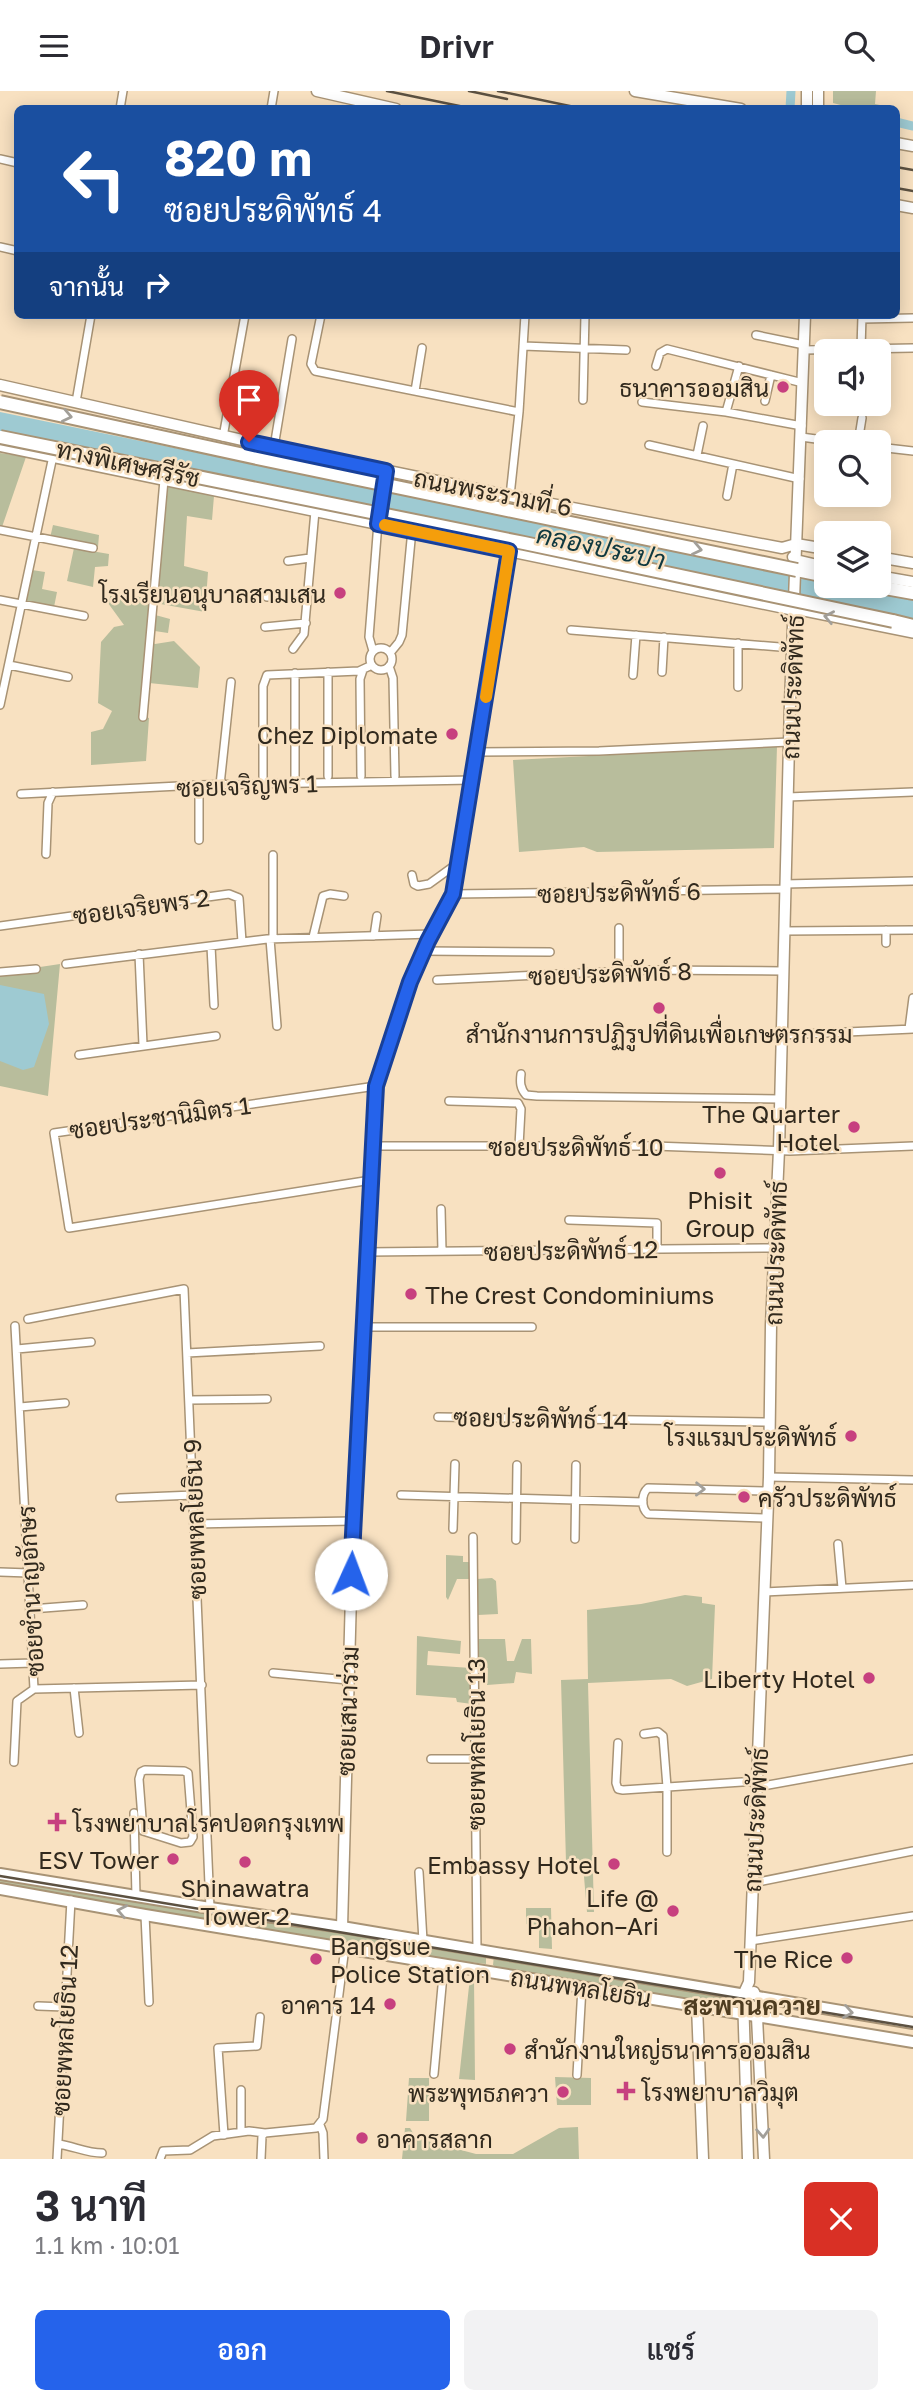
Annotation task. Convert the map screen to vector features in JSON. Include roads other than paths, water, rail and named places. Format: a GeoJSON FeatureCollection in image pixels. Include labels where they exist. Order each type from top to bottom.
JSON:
{"type":"FeatureCollection","features":[{"type":"Feature","properties":{"kind":"highway","name":"ทางพิเศษศรีรัช"},"geometry":{"type":"LineString","coordinates":[[0,402],[814,574]]}},
{"type":"Feature","properties":{"kind":"highway","name":"ทางพิเศษศรีรัช"},"geometry":{"type":"LineString","coordinates":[[0,437],[524,543],[913,626]]}},
{"type":"Feature","properties":{"kind":"highway"},"geometry":{"type":"LineString","coordinates":[[891,589],[913,593]]}},
{"type":"Feature","properties":{"kind":"main road"},"geometry":{"type":"LineString","coordinates":[[317,91],[378,105]]}},
{"type":"Feature","properties":{"kind":"main road"},"geometry":{"type":"LineString","coordinates":[[635,91],[710,105]]}},
{"type":"Feature","properties":{"kind":"main road"},"geometry":{"type":"LineString","coordinates":[[694,103],[699,105]]}},
{"type":"Feature","properties":{"kind":"main road","name":"ถนนประดิพัทธ์"},"geometry":{"type":"LineString","coordinates":[[748,2159],[743,1995],[749,1982],[769,1477],[789,742],[805,319]]}},
{"type":"Feature","properties":{"kind":"main road","name":"ถนนพระรามที่ 6"},"geometry":{"type":"LineString","coordinates":[[0,385],[223,437],[510,496],[782,548],[796,544],[814,547]]}},
{"type":"Feature","properties":{"kind":"main road"},"geometry":{"type":"LineString","coordinates":[[0,446],[794,610]]}},
{"type":"Feature","properties":{"kind":"main road","name":"ถนนพระรามที่ 6"},"geometry":{"type":"LineString","coordinates":[[782,548],[796,560],[814,564]]}},
{"type":"Feature","properties":{"kind":"main road","name":"ซอยเสนาร่วม"},"geometry":{"type":"LineString","coordinates":[[342,1927],[354,1521],[376,1086],[410,982],[431,934],[453,894],[509,551]]}},
{"type":"Feature","properties":{"kind":"main road"},"geometry":{"type":"LineString","coordinates":[[891,559],[913,563]]}},
{"type":"Feature","properties":{"kind":"main road"},"geometry":{"type":"LineString","coordinates":[[891,578],[913,582]]}},
{"type":"Feature","properties":{"kind":"main road","name":"ถนนพหลโยธิน"},"geometry":{"type":"LineString","coordinates":[[0,1874],[342,1927],[913,2023]]}},
{"type":"Feature","properties":{"kind":"main road","name":"ถนนพหลโยธิน"},"geometry":{"type":"LineString","coordinates":[[0,1889],[913,2042]]}},
{"type":"Feature","properties":{"kind":"main road","name":"ถนนประดิพัทธ์"},"geometry":{"type":"LineString","coordinates":[[749,1982],[756,1997],[764,2159]]}},
{"type":"Feature","properties":{"kind":"main road"},"geometry":{"type":"LineString","coordinates":[[697,2006],[703,2159]]}},
{"type":"Feature","properties":{"kind":"street"},"geometry":{"type":"LineString","coordinates":[[76,402],[90,319]]}},
{"type":"Feature","properties":{"kind":"street"},"geometry":{"type":"LineString","coordinates":[[223,437],[244,319]]}},
{"type":"Feature","properties":{"kind":"street"},"geometry":{"type":"LineString","coordinates":[[320,319],[312,355],[312,368],[315,371],[519,412]]}},
{"type":"Feature","properties":{"kind":"street"},"geometry":{"type":"LineString","coordinates":[[510,496],[519,412],[523,319]]}},
{"type":"Feature","properties":{"kind":"street"},"geometry":{"type":"LineString","coordinates":[[583,400],[586,319]]}},
{"type":"Feature","properties":{"kind":"street"},"geometry":{"type":"LineString","coordinates":[[861,339],[862,319]]}},
{"type":"Feature","properties":{"kind":"street"},"geometry":{"type":"LineString","coordinates":[[756,335],[814,348]]}},
{"type":"Feature","properties":{"kind":"street"},"geometry":{"type":"LineString","coordinates":[[274,447],[292,339]]}},
{"type":"Feature","properties":{"kind":"street"},"geometry":{"type":"LineString","coordinates":[[523,346],[626,350]]}},
{"type":"Feature","properties":{"kind":"street"},"geometry":{"type":"LineString","coordinates":[[415,391],[422,348]]}},
{"type":"Feature","properties":{"kind":"street"},"geometry":{"type":"LineString","coordinates":[[891,348],[913,348]]}},
{"type":"Feature","properties":{"kind":"street"},"geometry":{"type":"LineString","coordinates":[[656,366],[660,353],[667,349],[803,383]]}},
{"type":"Feature","properties":{"kind":"street"},"geometry":{"type":"LineString","coordinates":[[726,412],[739,366]]}},
{"type":"Feature","properties":{"kind":"street"},"geometry":{"type":"LineString","coordinates":[[765,401],[771,375]]}},
{"type":"Feature","properties":{"kind":"street"},"geometry":{"type":"LineString","coordinates":[[642,402],[726,412],[802,426]]}},
{"type":"Feature","properties":{"kind":"street"},"geometry":{"type":"LineString","coordinates":[[860,430],[862,418]]}},
{"type":"Feature","properties":{"kind":"street"},"geometry":{"type":"LineString","coordinates":[[696,456],[703,426]]}},
{"type":"Feature","properties":{"kind":"street"},"geometry":{"type":"LineString","coordinates":[[801,437],[814,439]]}},
{"type":"Feature","properties":{"kind":"street"},"geometry":{"type":"LineString","coordinates":[[649,445],[800,479]]}},
{"type":"Feature","properties":{"kind":"street"},"geometry":{"type":"LineString","coordinates":[[891,448],[913,451]]}},
{"type":"Feature","properties":{"kind":"street"},"geometry":{"type":"LineString","coordinates":[[0,705],[52,456]]}},
{"type":"Feature","properties":{"kind":"street"},"geometry":{"type":"LineString","coordinates":[[727,496],[733,464]]}},
{"type":"Feature","properties":{"kind":"street"},"geometry":{"type":"LineString","coordinates":[[373,651],[369,637],[379,510],[386,471]]}},
{"type":"Feature","properties":{"kind":"street"},"geometry":{"type":"LineString","coordinates":[[143,717],[164,480]]}},
{"type":"Feature","properties":{"kind":"street"},"geometry":{"type":"LineString","coordinates":[[293,649],[304,633],[306,623],[315,511]]}},
{"type":"Feature","properties":{"kind":"street"},"geometry":{"type":"LineString","coordinates":[[0,530],[93,548]]}},
{"type":"Feature","properties":{"kind":"street"},"geometry":{"type":"LineString","coordinates":[[395,776],[393,678],[389,666],[390,653],[402,635],[411,540]]}},
{"type":"Feature","properties":{"kind":"street"},"geometry":{"type":"LineString","coordinates":[[289,561],[310,558]]}},
{"type":"Feature","properties":{"kind":"street"},"geometry":{"type":"LineString","coordinates":[[267,597],[308,594]]}},
{"type":"Feature","properties":{"kind":"street"},"geometry":{"type":"LineString","coordinates":[[0,600],[84,616]]}},
{"type":"Feature","properties":{"kind":"street"},"geometry":{"type":"LineString","coordinates":[[794,610],[913,634]]}},
{"type":"Feature","properties":{"kind":"street"},"geometry":{"type":"LineString","coordinates":[[265,627],[306,623]]}},
{"type":"Feature","properties":{"kind":"street"},"geometry":{"type":"LineString","coordinates":[[571,630],[792,648]]}},
{"type":"Feature","properties":{"kind":"street"},"geometry":{"type":"LineString","coordinates":[[633,674],[636,635]]}},
{"type":"Feature","properties":{"kind":"street"},"geometry":{"type":"LineString","coordinates":[[662,672],[664,637]]}},
{"type":"Feature","properties":{"kind":"street"},"geometry":{"type":"LineString","coordinates":[[738,643],[738,687]]}},
{"type":"Feature","properties":{"kind":"street"},"geometry":{"type":"LineString","coordinates":[[389,666],[379,669],[372,664],[370,655],[381,648],[390,653]]}},
{"type":"Feature","properties":{"kind":"street"},"geometry":{"type":"LineString","coordinates":[[263,777],[264,678],[272,674],[363,670],[372,664]]}},
{"type":"Feature","properties":{"kind":"street"},"geometry":{"type":"LineString","coordinates":[[9,665],[68,677]]}},
{"type":"Feature","properties":{"kind":"street"},"geometry":{"type":"LineString","coordinates":[[361,776],[360,679],[363,670]]}},
{"type":"Feature","properties":{"kind":"street"},"geometry":{"type":"LineString","coordinates":[[328,672],[328,776]]}},
{"type":"Feature","properties":{"kind":"street"},"geometry":{"type":"LineString","coordinates":[[295,673],[295,777]]}},
{"type":"Feature","properties":{"kind":"street"},"geometry":{"type":"LineString","coordinates":[[220,785],[231,682]]}},
{"type":"Feature","properties":{"kind":"street"},"geometry":{"type":"LineString","coordinates":[[477,752],[599,751],[789,742]]}},
{"type":"Feature","properties":{"kind":"street","name":"ซอยเจริญพร 1"},"geometry":{"type":"LineString","coordinates":[[21,794],[198,785],[473,780]]}},
{"type":"Feature","properties":{"kind":"street"},"geometry":{"type":"LineString","coordinates":[[198,785],[199,840]]}},
{"type":"Feature","properties":{"kind":"street"},"geometry":{"type":"LineString","coordinates":[[46,854],[48,803],[53,792]]}},
{"type":"Feature","properties":{"kind":"street"},"geometry":{"type":"LineString","coordinates":[[788,797],[913,792]]}},
{"type":"Feature","properties":{"kind":"street"},"geometry":{"type":"LineString","coordinates":[[273,855],[271,939],[277,1026]]}},
{"type":"Feature","properties":{"kind":"street"},"geometry":{"type":"LineString","coordinates":[[412,875],[414,884],[425,886],[459,862]]}},
{"type":"Feature","properties":{"kind":"street","name":"ซอยประดิพัทธ์ 6"},"geometry":{"type":"LineString","coordinates":[[453,894],[913,881]]}},
{"type":"Feature","properties":{"kind":"street","name":"ซอยเจริยพร 2"},"geometry":{"type":"LineString","coordinates":[[0,926],[229,894],[239,898],[242,942]]}},
{"type":"Feature","properties":{"kind":"street"},"geometry":{"type":"LineString","coordinates":[[313,937],[323,896],[330,894],[344,897]]}},
{"type":"Feature","properties":{"kind":"street"},"geometry":{"type":"LineString","coordinates":[[374,936],[377,916]]}},
{"type":"Feature","properties":{"kind":"street"},"geometry":{"type":"LineString","coordinates":[[619,928],[619,971]]}},
{"type":"Feature","properties":{"kind":"street"},"geometry":{"type":"LineString","coordinates":[[886,930],[886,943]]}},
{"type":"Feature","properties":{"kind":"street"},"geometry":{"type":"LineString","coordinates":[[784,931],[913,930]]}},
{"type":"Feature","properties":{"kind":"street","name":"ซอยเจริยพร 2"},"geometry":{"type":"LineString","coordinates":[[66,964],[271,939],[431,934]]}},
{"type":"Feature","properties":{"kind":"street"},"geometry":{"type":"LineString","coordinates":[[211,946],[214,1005]]}},
{"type":"Feature","properties":{"kind":"street"},"geometry":{"type":"LineString","coordinates":[[423,951],[550,951]]}},
{"type":"Feature","properties":{"kind":"street"},"geometry":{"type":"LineString","coordinates":[[139,954],[143,1045]]}},
{"type":"Feature","properties":{"kind":"street"},"geometry":{"type":"LineString","coordinates":[[0,972],[36,969]]}},
{"type":"Feature","properties":{"kind":"street","name":"ซอยประดิพัทธ์ 8"},"geometry":{"type":"LineString","coordinates":[[437,980],[619,971],[783,971]]}},
{"type":"Feature","properties":{"kind":"street"},"geometry":{"type":"LineString","coordinates":[[781,1035],[911,1029],[913,998]]}},
{"type":"Feature","properties":{"kind":"street"},"geometry":{"type":"LineString","coordinates":[[79,1055],[216,1036]]}},
{"type":"Feature","properties":{"kind":"street"},"geometry":{"type":"LineString","coordinates":[[521,1074],[520,1086],[526,1095],[780,1098]]}},
{"type":"Feature","properties":{"kind":"street","name":"ซอยประชานิมิตร 1"},"geometry":{"type":"LineString","coordinates":[[371,1180],[69,1229],[54,1133],[376,1086]]}},
{"type":"Feature","properties":{"kind":"street"},"geometry":{"type":"LineString","coordinates":[[449,1101],[518,1103],[521,1109],[519,1146]]}},
{"type":"Feature","properties":{"kind":"street","name":"ซอยประดิพัทธ์ 10"},"geometry":{"type":"LineString","coordinates":[[373,1146],[654,1146],[779,1150],[913,1146]]}},
{"type":"Feature","properties":{"kind":"street"},"geometry":{"type":"LineString","coordinates":[[441,1209],[442,1251]]}},
{"type":"Feature","properties":{"kind":"street"},"geometry":{"type":"LineString","coordinates":[[569,1220],[657,1223],[657,1249]]}},
{"type":"Feature","properties":{"kind":"street","name":"ซอยประดิพัทธ์ 12"},"geometry":{"type":"LineString","coordinates":[[367,1252],[774,1248]]}},
{"type":"Feature","properties":{"kind":"street","name":"ซอยพหลโยธิน 9"},"geometry":{"type":"LineString","coordinates":[[28,1319],[184,1289],[210,1908]]}},
{"type":"Feature","properties":{"kind":"street","name":"ซอยชำนาญอักษร"},"geometry":{"type":"LineString","coordinates":[[15,1326],[34,1689],[202,1685]]}},
{"type":"Feature","properties":{"kind":"street"},"geometry":{"type":"LineString","coordinates":[[363,1327],[532,1327]]}},
{"type":"Feature","properties":{"kind":"street"},"geometry":{"type":"LineString","coordinates":[[17,1349],[91,1342]]}},
{"type":"Feature","properties":{"kind":"street"},"geometry":{"type":"LineString","coordinates":[[187,1353],[320,1346]]}},
{"type":"Feature","properties":{"kind":"street"},"geometry":{"type":"LineString","coordinates":[[189,1400],[267,1399]]}},
{"type":"Feature","properties":{"kind":"street"},"geometry":{"type":"LineString","coordinates":[[20,1407],[65,1403]]}},
{"type":"Feature","properties":{"kind":"street","name":"ซอยประดิพัทธ์ 14"},"geometry":{"type":"LineString","coordinates":[[439,1417],[769,1422]]}},
{"type":"Feature","properties":{"kind":"street"},"geometry":{"type":"LineString","coordinates":[[453,1529],[455,1464]]}},
{"type":"Feature","properties":{"kind":"street"},"geometry":{"type":"LineString","coordinates":[[516,1465],[516,1540]]}},
{"type":"Feature","properties":{"kind":"street"},"geometry":{"type":"LineString","coordinates":[[575,1539],[576,1465]]}},
{"type":"Feature","properties":{"kind":"street"},"geometry":{"type":"LineString","coordinates":[[769,1477],[913,1480]]}},
{"type":"Feature","properties":{"kind":"street"},"geometry":{"type":"LineString","coordinates":[[767,1518],[648,1514],[643,1508],[643,1494],[648,1488],[768,1491]]}},
{"type":"Feature","properties":{"kind":"street"},"geometry":{"type":"LineString","coordinates":[[120,1498],[194,1495]]}},
{"type":"Feature","properties":{"kind":"street"},"geometry":{"type":"LineString","coordinates":[[401,1495],[643,1501]]}},
{"type":"Feature","properties":{"kind":"street"},"geometry":{"type":"LineString","coordinates":[[194,1524],[354,1521]]}},
{"type":"Feature","properties":{"kind":"street","name":"ซอยพหลโยธิน 13"},"geometry":{"type":"LineString","coordinates":[[474,1537],[477,1951]]}},
{"type":"Feature","properties":{"kind":"street"},"geometry":{"type":"LineString","coordinates":[[838,1544],[842,1588]]}},
{"type":"Feature","properties":{"kind":"street"},"geometry":{"type":"LineString","coordinates":[[0,1573],[29,1573]]}},
{"type":"Feature","properties":{"kind":"street"},"geometry":{"type":"LineString","coordinates":[[764,1592],[913,1585]]}},
{"type":"Feature","properties":{"kind":"street"},"geometry":{"type":"LineString","coordinates":[[30,1609],[83,1605]]}},
{"type":"Feature","properties":{"kind":"street"},"geometry":{"type":"LineString","coordinates":[[0,1664],[33,1663]]}},
{"type":"Feature","properties":{"kind":"street"},"geometry":{"type":"LineString","coordinates":[[272,1673],[348,1680]]}},
{"type":"Feature","properties":{"kind":"street"},"geometry":{"type":"LineString","coordinates":[[74,1688],[79,1733]]}},
{"type":"Feature","properties":{"kind":"street"},"geometry":{"type":"LineString","coordinates":[[14,1762],[17,1701],[34,1689]]}},
{"type":"Feature","properties":{"kind":"street"},"geometry":{"type":"LineString","coordinates":[[644,1734],[658,1733],[663,1736],[667,1787],[667,1851]]}},
{"type":"Feature","properties":{"kind":"street"},"geometry":{"type":"LineString","coordinates":[[618,1743],[618,1789],[757,1784],[913,1759]]}},
{"type":"Feature","properties":{"kind":"street"},"geometry":{"type":"LineString","coordinates":[[431,1759],[475,1759]]}},
{"type":"Feature","properties":{"kind":"street"},"geometry":{"type":"LineString","coordinates":[[141,1772],[188,1773],[192,1824],[193,1837],[190,1842],[181,1843],[143,1831],[139,1779],[141,1772]]}},
{"type":"Feature","properties":{"kind":"street"},"geometry":{"type":"LineString","coordinates":[[134,1813],[136,1896]]}},
{"type":"Feature","properties":{"kind":"street"},"geometry":{"type":"LineString","coordinates":[[192,1824],[208,1826]]}},
{"type":"Feature","properties":{"kind":"street"},"geometry":{"type":"LineString","coordinates":[[753,1883],[913,1851]]}},
{"type":"Feature","properties":{"kind":"street"},"geometry":{"type":"LineString","coordinates":[[419,1872],[423,1941]]}},
{"type":"Feature","properties":{"kind":"street","name":"ซอยพหลโยธิน 12"},"geometry":{"type":"LineString","coordinates":[[57,2159],[71,1900]]}},
{"type":"Feature","properties":{"kind":"street"},"geometry":{"type":"LineString","coordinates":[[145,1915],[149,2002]]}},
{"type":"Feature","properties":{"kind":"street"},"geometry":{"type":"LineString","coordinates":[[750,1941],[913,1916]]}},
{"type":"Feature","properties":{"kind":"street"},"geometry":{"type":"LineString","coordinates":[[324,2159],[320,2125],[345,1947]]}},
{"type":"Feature","properties":{"kind":"street"},"geometry":{"type":"LineString","coordinates":[[434,2074],[444,1964]]}},
{"type":"Feature","properties":{"kind":"street"},"geometry":{"type":"LineString","coordinates":[[577,2075],[582,1987]]}},
{"type":"Feature","properties":{"kind":"street"},"geometry":{"type":"LineString","coordinates":[[38,2006],[65,2007]]}},
{"type":"Feature","properties":{"kind":"street"},"geometry":{"type":"LineString","coordinates":[[223,2135],[218,2047],[257,2046],[260,2017]]}},
{"type":"Feature","properties":{"kind":"street"},"geometry":{"type":"LineString","coordinates":[[241,2090],[241,2132]]}},
{"type":"Feature","properties":{"kind":"street"},"geometry":{"type":"LineString","coordinates":[[160,2159],[163,2151],[190,2150],[213,2136],[316,2128],[320,2125]]}},
{"type":"Feature","properties":{"kind":"street"},"geometry":{"type":"LineString","coordinates":[[261,2159],[261,2140],[265,2133]]}},
{"type":"Feature","properties":{"kind":"street"},"geometry":{"type":"LineString","coordinates":[[58,2144],[79,2147],[90,2153],[102,2153]]}},
{"type":"Feature","properties":{"kind":"water","name":"คลองประปา"},"geometry":{"type":"Polygon","coordinates":[[[0,412],[814,580],[814,598],[891,598],[891,595],[913,600],[913,620],[0,433],[0,412]]]}},
{"type":"Feature","properties":{"kind":"water"},"geometry":{"type":"Polygon","coordinates":[[[0,985],[44,994],[49,1024],[34,1067],[23,1070],[0,1061],[0,985]]]}},
{"type":"Feature","properties":{"kind":"waterway"},"geometry":{"type":"LineString","coordinates":[[790,105],[791,91]]}},
{"type":"Feature","properties":{"kind":"waterway"},"geometry":{"type":"LineString","coordinates":[[900,123],[913,126]]}},
{"type":"Feature","properties":{"kind":"railway"},"geometry":{"type":"LineString","coordinates":[[387,91],[455,105]]}},
{"type":"Feature","properties":{"kind":"railway"},"geometry":{"type":"LineString","coordinates":[[469,91],[507,99]]}},
{"type":"Feature","properties":{"kind":"railway"},"geometry":{"type":"LineString","coordinates":[[498,91],[565,105]]}},
{"type":"Feature","properties":{"kind":"railway"},"geometry":{"type":"LineString","coordinates":[[900,168],[913,170]]}},
{"type":"Feature","properties":{"kind":"railway"},"geometry":{"type":"LineString","coordinates":[[900,189],[913,191]]}},
{"type":"Feature","properties":{"kind":"railway"},"geometry":{"type":"LineString","coordinates":[[0,1876],[913,2027]]}},
{"type":"Feature","properties":{"kind":"place","name":"ธนาคารออมสิน"},"geometry":{"type":"Point","coordinates":[783,387]}},
{"type":"Feature","properties":{"kind":"place","name":"โรงเรียนอนุบาลสามเสน"},"geometry":{"type":"Point","coordinates":[340,593]}},
{"type":"Feature","properties":{"kind":"place","name":"Chez Diplomate"},"geometry":{"type":"Point","coordinates":[452,734]}},
{"type":"Feature","properties":{"kind":"place","name":"สำนักงานการปฏิรูปที่ดินเพื่อเกษตรกรรม"},"geometry":{"type":"Point","coordinates":[659,1008]}},
{"type":"Feature","properties":{"kind":"place","name":"The Quarter Hotel"},"geometry":{"type":"Point","coordinates":[854,1127]}},
{"type":"Feature","properties":{"kind":"place","name":"Phisit Group"},"geometry":{"type":"Point","coordinates":[720,1173]}},
{"type":"Feature","properties":{"kind":"place","name":"The Crest Condominiums"},"geometry":{"type":"Point","coordinates":[411,1294]}},
{"type":"Feature","properties":{"kind":"place","name":"โรงแรมประดิพัทธ์"},"geometry":{"type":"Point","coordinates":[851,1436]}},
{"type":"Feature","properties":{"kind":"place","name":"ครัวประดิพัทธ์"},"geometry":{"type":"Point","coordinates":[744,1497]}},
{"type":"Feature","properties":{"kind":"place","name":"Liberty Hotel"},"geometry":{"type":"Point","coordinates":[869,1678]}},
{"type":"Feature","properties":{"kind":"place","name":"โรงพยาบาลโรคปอดกรุงเทพ"},"geometry":{"type":"Point","coordinates":[57,1822]}},
{"type":"Feature","properties":{"kind":"place","name":"ESV Tower"},"geometry":{"type":"Point","coordinates":[173,1859]}},
{"type":"Feature","properties":{"kind":"place","name":"Shinawatra Tower 2"},"geometry":{"type":"Point","coordinates":[245,1862]}},
{"type":"Feature","properties":{"kind":"place","name":"Embassy Hotel"},"geometry":{"type":"Point","coordinates":[614,1864]}},
{"type":"Feature","properties":{"kind":"place","name":"Life @ Phahon–Ari"},"geometry":{"type":"Point","coordinates":[673,1911]}},
{"type":"Feature","properties":{"kind":"place","name":"The Rice"},"geometry":{"type":"Point","coordinates":[847,1958]}},
{"type":"Feature","properties":{"kind":"place","name":"Bangsue Police Station"},"geometry":{"type":"Point","coordinates":[316,1959]}},
{"type":"Feature","properties":{"kind":"place","name":"อาคาร 14"},"geometry":{"type":"Point","coordinates":[390,2004]}},
{"type":"Feature","properties":{"kind":"place","name":"สำนักงานใหญ่ธนาคารออมสิน"},"geometry":{"type":"Point","coordinates":[510,2049]}},
{"type":"Feature","properties":{"kind":"place","name":"โรงพยาบาลวิมุต"},"geometry":{"type":"Point","coordinates":[626,2091]}},
{"type":"Feature","properties":{"kind":"place","name":"พระพุทธภควา"},"geometry":{"type":"Point","coordinates":[563,2092]}},
{"type":"Feature","properties":{"kind":"place","name":"อาคารสลาก"},"geometry":{"type":"Point","coordinates":[362,2138]}},
{"type":"Feature","properties":{"kind":"district","name":"สะพานควาย"},"geometry":{"type":"Point","coordinates":[752,2005]}}]}
